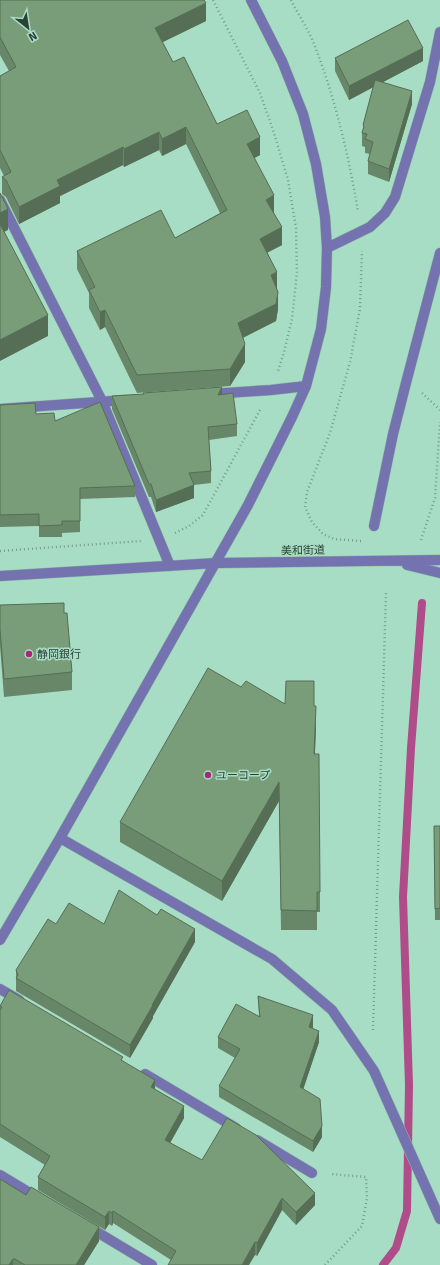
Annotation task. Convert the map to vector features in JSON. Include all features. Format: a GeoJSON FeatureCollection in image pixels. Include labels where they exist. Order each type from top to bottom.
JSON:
{"type":"FeatureCollection","features":[{"type":"Feature","properties":{"kind":"street"},"geometry":{"type":"LineString","coordinates":[[0,940],[60,838],[248,505],[306,386],[321,330],[326,286],[328,248],[325,217],[316,164],[303,114],[282,62],[251,0]]}},
{"type":"Feature","properties":{"kind":"street"},"geometry":{"type":"LineString","coordinates":[[328,248],[370,227],[386,213],[395,197],[430,82],[440,32]]}},
{"type":"Feature","properties":{"kind":"street"},"geometry":{"type":"LineString","coordinates":[[0,200],[102,401],[170,566]]}},
{"type":"Feature","properties":{"kind":"street"},"geometry":{"type":"LineString","coordinates":[[374,526],[403,393],[440,253]]}},
{"type":"Feature","properties":{"kind":"street"},"geometry":{"type":"LineString","coordinates":[[201,395],[306,386]]}},
{"type":"Feature","properties":{"kind":"street"},"geometry":{"type":"LineString","coordinates":[[0,409],[132,399]]}},
{"type":"Feature","properties":{"kind":"street","name":"美和街道"},"geometry":{"type":"LineString","coordinates":[[0,576],[216,563],[440,560]]}},
{"type":"Feature","properties":{"kind":"street","name":"美和街道"},"geometry":{"type":"LineString","coordinates":[[391,561],[440,573]]}},
{"type":"Feature","properties":{"kind":"street"},"geometry":{"type":"LineString","coordinates":[[60,838],[272,959],[332,1010],[374,1071],[440,1219]]}},
{"type":"Feature","properties":{"kind":"street"},"geometry":{"type":"LineString","coordinates":[[0,989],[27,1005]]}},
{"type":"Feature","properties":{"kind":"street"},"geometry":{"type":"LineString","coordinates":[[136,1069],[312,1173]]}},
{"type":"Feature","properties":{"kind":"street"},"geometry":{"type":"LineString","coordinates":[[0,1175],[46,1202]]}},
{"type":"Feature","properties":{"kind":"street"},"geometry":{"type":"LineString","coordinates":[[79,1222],[152,1265]]}},
{"type":"Feature","properties":{"kind":"path"},"geometry":{"type":"LineString","coordinates":[[0,550],[150,540],[172,534],[189,526],[203,515],[271,390],[284,352],[292,319],[297,272],[296,228],[288,180],[260,93],[213,0]]}},
{"type":"Feature","properties":{"kind":"path"},"geometry":{"type":"LineString","coordinates":[[421,540],[435,498],[440,422]]}},
{"type":"Feature","properties":{"kind":"path"},"geometry":{"type":"LineString","coordinates":[[373,1030],[386,594]]}},
{"type":"Feature","properties":{"kind":"path"},"geometry":{"type":"LineString","coordinates":[[312,1173],[366,1177],[367,1198],[362,1226],[325,1265]]}},
{"type":"Feature","properties":{"kind":"building"},"geometry":{"type":"Polygon","coordinates":[[[0,0],[204,0],[206,3],[155,28],[173,62],[184,57],[217,124],[247,110],[260,137],[247,144],[274,195],[266,200],[282,227],[260,239],[277,272],[271,275],[278,292],[276,304],[238,323],[245,344],[230,369],[137,375],[105,310],[100,312],[89,290],[95,287],[77,251],[161,210],[175,238],[227,210],[186,127],[162,139],[159,132],[124,149],[123,147],[57,180],[60,186],[19,207],[6,180],[2,177],[11,172],[0,150],[0,76],[16,67],[0,37],[0,0]]]}},
{"type":"Feature","properties":{"kind":"building"},"geometry":{"type":"Polygon","coordinates":[[[408,20],[423,48],[349,86],[335,58],[408,20]]]}},
{"type":"Feature","properties":{"kind":"building"},"geometry":{"type":"Polygon","coordinates":[[[375,80],[412,91],[389,169],[368,161],[373,142],[365,139],[367,134],[362,133],[375,80]]]}},
{"type":"Feature","properties":{"kind":"building"},"geometry":{"type":"Polygon","coordinates":[[[0,193],[8,209],[0,213],[0,193]]]}},
{"type":"Feature","properties":{"kind":"building"},"geometry":{"type":"Polygon","coordinates":[[[0,224],[48,315],[0,340],[0,224]]]}},
{"type":"Feature","properties":{"kind":"building"},"geometry":{"type":"Polygon","coordinates":[[[222,387],[218,395],[233,393],[237,424],[208,427],[211,471],[189,473],[194,485],[156,500],[151,484],[149,484],[112,396],[222,387]]]}},
{"type":"Feature","properties":{"kind":"building"},"geometry":{"type":"Polygon","coordinates":[[[100,402],[135,486],[80,488],[80,521],[62,521],[62,525],[39,526],[39,514],[0,515],[0,405],[35,403],[36,414],[54,413],[55,421],[100,402]]]}},
{"type":"Feature","properties":{"kind":"building"},"geometry":{"type":"Polygon","coordinates":[[[64,603],[64,613],[67,613],[72,672],[4,679],[0,629],[0,605],[64,603]]]}},
{"type":"Feature","properties":{"kind":"building"},"geometry":{"type":"Polygon","coordinates":[[[208,668],[241,687],[246,681],[285,704],[286,681],[314,681],[314,706],[316,706],[314,754],[319,754],[320,892],[317,892],[317,911],[281,910],[279,782],[222,881],[120,822],[208,668]]]}},
{"type":"Feature","properties":{"kind":"building"},"geometry":{"type":"Polygon","coordinates":[[[434,826],[440,826],[440,908],[435,909],[434,826]]]}},
{"type":"Feature","properties":{"kind":"building"},"geometry":{"type":"Polygon","coordinates":[[[119,890],[157,915],[161,909],[195,929],[130,1045],[16,978],[18,975],[16,970],[48,919],[56,924],[69,903],[104,924],[119,890]]]}},
{"type":"Feature","properties":{"kind":"building"},"geometry":{"type":"Polygon","coordinates":[[[9,990],[123,1057],[121,1060],[155,1080],[151,1087],[184,1106],[165,1140],[202,1160],[227,1118],[256,1135],[315,1193],[296,1212],[282,1198],[257,1243],[255,1242],[242,1265],[168,1265],[176,1251],[113,1211],[112,1213],[109,1211],[105,1217],[38,1177],[50,1156],[0,1124],[0,1010],[2,1007],[0,1006],[9,990]]]}},
{"type":"Feature","properties":{"kind":"building"},"geometry":{"type":"Polygon","coordinates":[[[258,996],[313,1015],[309,1027],[319,1031],[300,1087],[320,1099],[322,1126],[313,1141],[219,1086],[240,1049],[218,1037],[236,1004],[260,1017],[258,996]]]}},
{"type":"Feature","properties":{"kind":"building"},"geometry":{"type":"Polygon","coordinates":[[[0,1179],[26,1195],[31,1187],[99,1227],[76,1265],[25,1265],[13,1259],[9,1265],[0,1265],[0,1179]]]}},
{"type":"Feature","properties":{"kind":"waterway"},"geometry":{"type":"LineString","coordinates":[[383,1265],[396,1248],[407,1211],[409,1085],[403,897],[411,748],[422,603]]}},
{"type":"Feature","properties":{"kind":"place","name":"静岡銀行"},"geometry":{"type":"Point","coordinates":[29,654]}},
{"type":"Feature","properties":{"kind":"place","name":"ユーコープ"},"geometry":{"type":"Point","coordinates":[208,775]}}]}
